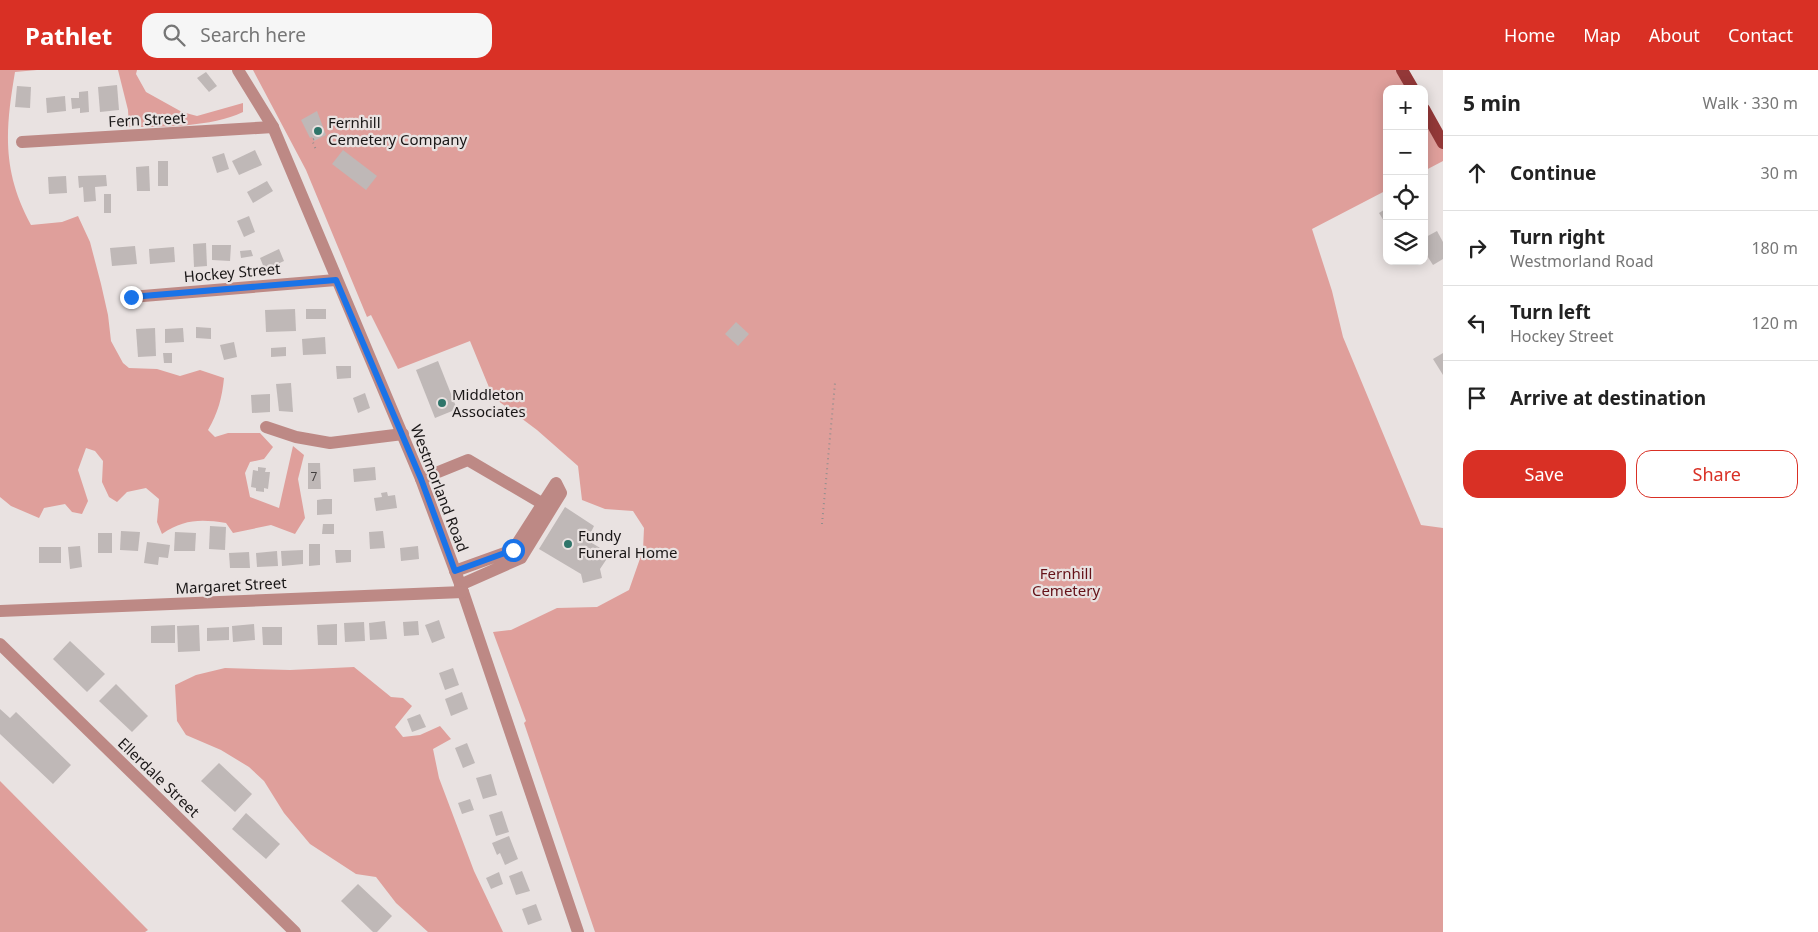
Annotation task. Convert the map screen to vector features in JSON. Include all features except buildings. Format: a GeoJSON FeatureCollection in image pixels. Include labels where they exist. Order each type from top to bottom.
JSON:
{"type":"FeatureCollection","features":[{"type":"Feature","properties":{"kind":"main road"},"geometry":{"type":"LineString","coordinates":[[1402,70],[1411,85]]}},
{"type":"Feature","properties":{"kind":"main road"},"geometry":{"type":"LineString","coordinates":[[1428,116],[1443,143]]}},
{"type":"Feature","properties":{"kind":"street","name":"Westmorland Road"},"geometry":{"type":"LineString","coordinates":[[238,70],[273,127],[421,479],[462,588],[578,932]]}},
{"type":"Feature","properties":{"kind":"street","name":"Fern Street"},"geometry":{"type":"LineString","coordinates":[[22,142],[273,127]]}},
{"type":"Feature","properties":{"kind":"street","name":"Hockey Street"},"geometry":{"type":"LineString","coordinates":[[131,297],[336,280]]}},
{"type":"Feature","properties":{"kind":"street"},"geometry":{"type":"LineString","coordinates":[[266,427],[296,437],[330,443],[403,434]]}},
{"type":"Feature","properties":{"kind":"street"},"geometry":{"type":"LineString","coordinates":[[421,479],[468,460],[547,507]]}},
{"type":"Feature","properties":{"kind":"street"},"geometry":{"type":"LineString","coordinates":[[455,571],[513,550],[547,507]]}},
{"type":"Feature","properties":{"kind":"street"},"geometry":{"type":"LineString","coordinates":[[462,588],[521,558],[547,507]]}},
{"type":"Feature","properties":{"kind":"street","name":"Margaret Street"},"geometry":{"type":"LineString","coordinates":[[0,612],[462,588]]}},
{"type":"Feature","properties":{"kind":"street","name":"Ellerdale Street"},"geometry":{"type":"LineString","coordinates":[[0,644],[295,932]]}},
{"type":"Feature","properties":{"kind":"path"},"geometry":{"type":"LineString","coordinates":[[314,139],[312,140],[316,150]]}},
{"type":"Feature","properties":{"kind":"path"},"geometry":{"type":"LineString","coordinates":[[822,524],[835,383]]}},
{"type":"Feature","properties":{"kind":"green space"},"geometry":{"type":"Polygon","coordinates":[[[0,70],[37,70],[15,72],[8,132],[8,150],[15,187],[31,225],[62,222],[78,216],[90,242],[108,315],[111,341],[123,363],[129,368],[157,369],[180,376],[200,370],[224,378],[219,405],[208,430],[215,437],[228,433],[260,433],[273,447],[264,459],[250,462],[245,473],[250,497],[279,508],[293,446],[304,455],[298,479],[305,518],[295,534],[271,525],[233,533],[226,523],[193,521],[178,525],[162,534],[157,522],[159,499],[146,488],[127,492],[117,502],[109,497],[102,482],[103,461],[95,451],[86,448],[78,470],[88,501],[82,514],[72,512],[65,504],[44,508],[39,518],[11,506],[0,497],[0,70]]]}},
{"type":"Feature","properties":{"kind":"green space"},"geometry":{"type":"Polygon","coordinates":[[[118,70],[137,70],[136,74],[146,92],[182,112],[197,116],[243,103],[243,112],[217,121],[202,123],[129,127],[128,110],[118,70]]]}},
{"type":"Feature","properties":{"kind":"green space","name":"Fernhill Cemetery"},"geometry":{"type":"Polygon","coordinates":[[[253,70],[1402,70],[1410,85],[1383,85],[1383,192],[1312,229],[1332,291],[1343,337],[1421,525],[1443,528],[1443,932],[595,932],[524,723],[526,721],[493,632],[511,630],[557,608],[597,607],[629,590],[643,550],[644,528],[633,511],[605,509],[582,500],[578,466],[537,430],[493,397],[470,341],[398,369],[371,315],[367,317],[306,170],[253,70]]]}},
{"type":"Feature","properties":{"kind":"green space"},"geometry":{"type":"Polygon","coordinates":[[[1428,118],[1443,144],[1443,161],[1428,169],[1428,118]]]}},
{"type":"Feature","properties":{"kind":"green space"},"geometry":{"type":"Polygon","coordinates":[[[354,667],[391,697],[403,698],[412,706],[395,727],[403,737],[420,735],[440,726],[451,739],[433,749],[439,778],[474,871],[503,932],[428,932],[396,903],[376,877],[356,874],[310,844],[284,813],[264,781],[249,767],[221,750],[186,735],[177,721],[175,685],[196,675],[225,668],[290,670],[354,667]]]}},
{"type":"Feature","properties":{"kind":"green space"},"geometry":{"type":"Polygon","coordinates":[[[0,781],[148,930],[145,932],[0,932],[0,781]]]}},
{"type":"Feature","properties":{"kind":"place","name":"Fernhill Cemetery Company"},"geometry":{"type":"Point","coordinates":[318,131]}},
{"type":"Feature","properties":{"kind":"place","name":"Middleton Associates"},"geometry":{"type":"Point","coordinates":[442,403]}},
{"type":"Feature","properties":{"kind":"place","name":"Fundy Funeral Home"},"geometry":{"type":"Point","coordinates":[568,544]}},
{"type":"Feature","properties":{"kind":"route"},"geometry":{"type":"LineString","coordinates":[[131,297],[336,280],[421,479],[455,571],[513,550]]}}]}
